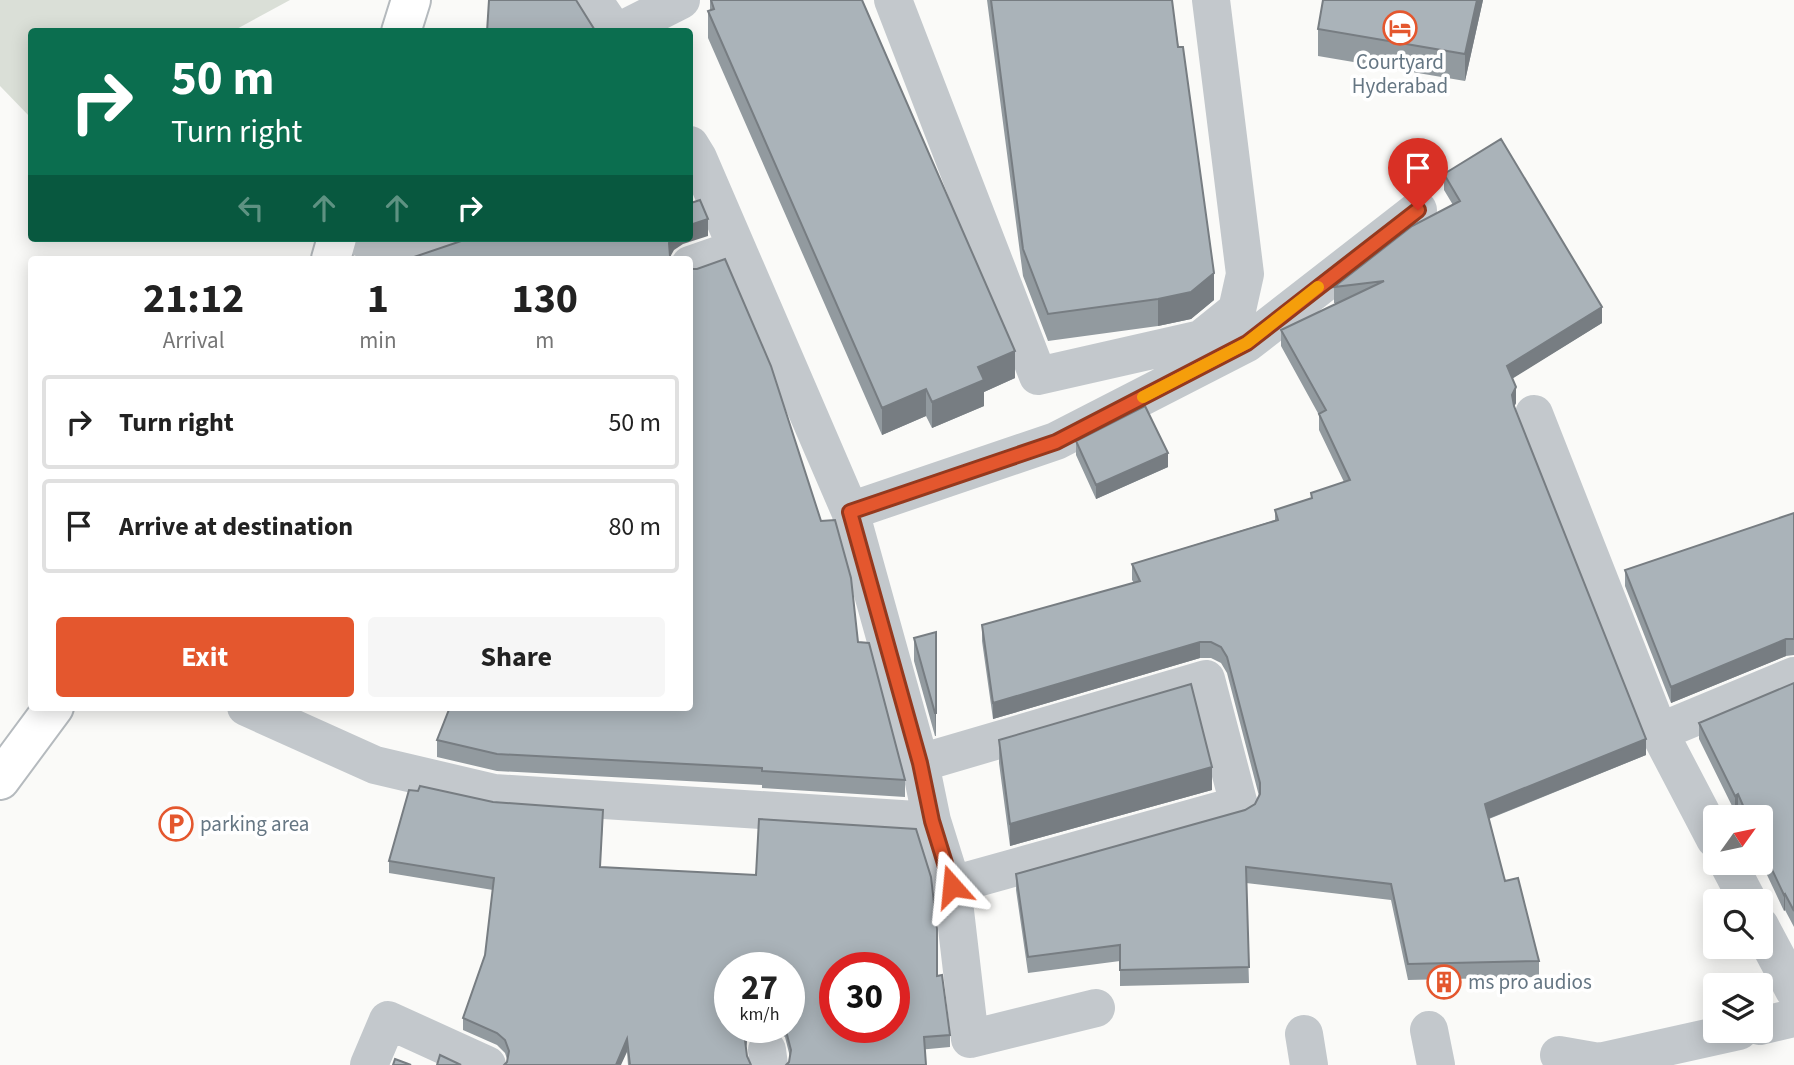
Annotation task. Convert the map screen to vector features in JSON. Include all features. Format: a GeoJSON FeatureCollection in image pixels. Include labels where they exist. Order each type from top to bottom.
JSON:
{"type":"FeatureCollection","features":[{"type":"Feature","properties":{"kind":"main road"},"geometry":{"type":"LineString","coordinates":[[402,28],[411,0]]}},
{"type":"Feature","properties":{"kind":"main road"},"geometry":{"type":"LineString","coordinates":[[0,780],[51,711]]}},
{"type":"Feature","properties":{"kind":"street"},"geometry":{"type":"LineString","coordinates":[[593,0],[613,28]]}},
{"type":"Feature","properties":{"kind":"street"},"geometry":{"type":"LineString","coordinates":[[624,28],[681,0]]}},
{"type":"Feature","properties":{"kind":"street"},"geometry":{"type":"LineString","coordinates":[[893,0],[1038,376],[1201,340],[1237,310],[1245,274],[1211,0]]}},
{"type":"Feature","properties":{"kind":"street"},"geometry":{"type":"LineString","coordinates":[[693,157],[736,249],[850,512],[920,763],[932,821],[952,886],[970,1039],[1096,1008]]}},
{"type":"Feature","properties":{"kind":"street"},"geometry":{"type":"LineString","coordinates":[[850,512],[1056,442],[1247,343],[1418,210]]}},
{"type":"Feature","properties":{"kind":"street"},"geometry":{"type":"LineString","coordinates":[[372,242],[404,254],[441,242]]}},
{"type":"Feature","properties":{"kind":"street"},"geometry":{"type":"LineString","coordinates":[[693,264],[736,249]]}},
{"type":"Feature","properties":{"kind":"street"},"geometry":{"type":"LineString","coordinates":[[1534,414],[1659,732],[1703,816]]}},
{"type":"Feature","properties":{"kind":"street"},"geometry":{"type":"LineString","coordinates":[[1659,732],[1794,676]]}},
{"type":"Feature","properties":{"kind":"street"},"geometry":{"type":"LineString","coordinates":[[920,763],[1206,679],[1240,805],[952,886]]}},
{"type":"Feature","properties":{"kind":"street"},"geometry":{"type":"LineString","coordinates":[[255,711],[375,765],[494,793],[932,821]]}},
{"type":"Feature","properties":{"kind":"street"},"geometry":{"type":"LineString","coordinates":[[1773,950],[1794,990]]}},
{"type":"Feature","properties":{"kind":"street"},"geometry":{"type":"LineString","coordinates":[[1773,1023],[1794,1018]]}},
{"type":"Feature","properties":{"kind":"street"},"geometry":{"type":"LineString","coordinates":[[369,1065],[388,1020],[487,1065]]}},
{"type":"Feature","properties":{"kind":"street"},"geometry":{"type":"LineString","coordinates":[[1559,1055],[1600,1064],[1703,1040]]}},
{"type":"Feature","properties":{"kind":"shaded area"},"geometry":{"type":"Polygon","coordinates":[[[0,0],[290,0],[239,28],[28,28],[28,115],[0,86],[0,0]]]}},
{"type":"Feature","properties":{"kind":"building"},"geometry":{"type":"Polygon","coordinates":[[[489,0],[576,0],[594,28],[487,28],[489,0]]]}},
{"type":"Feature","properties":{"kind":"building"},"geometry":{"type":"Polygon","coordinates":[[[711,0],[862,0],[1015,351],[978,367],[984,380],[932,402],[926,389],[882,408],[708,11],[714,9],[711,0]]]}},
{"type":"Feature","properties":{"kind":"building"},"geometry":{"type":"Polygon","coordinates":[[[991,0],[1172,0],[1178,47],[1183,47],[1214,273],[1191,292],[1048,314],[1023,249],[991,0]]]}},
{"type":"Feature","properties":{"kind":"building"},"geometry":{"type":"Polygon","coordinates":[[[1323,0],[1477,0],[1465,54],[1318,29],[1323,0]]]}},
{"type":"Feature","properties":{"kind":"building"},"geometry":{"type":"Polygon","coordinates":[[[1501,139],[1602,307],[1507,366],[1516,387],[1512,395],[1514,406],[1646,739],[1485,804],[1505,881],[1518,878],[1539,961],[1408,964],[1391,884],[1246,867],[1249,967],[1120,970],[1120,945],[1028,957],[1016,874],[1245,810],[1255,804],[1260,794],[1260,783],[1227,657],[1221,647],[1211,642],[1200,642],[993,703],[982,625],[1140,581],[1132,564],[1278,520],[1275,510],[1312,498],[1311,493],[1350,480],[1319,414],[1326,410],[1281,330],[1384,281],[1334,287],[1412,226],[1460,201],[1444,174],[1501,139]]]}},
{"type":"Feature","properties":{"kind":"building"},"geometry":{"type":"Polygon","coordinates":[[[700,200],[708,219],[693,224],[693,202],[700,200]]]}},
{"type":"Feature","properties":{"kind":"building"},"geometry":{"type":"Polygon","coordinates":[[[458,242],[669,242],[670,256],[417,256],[458,242]]]}},
{"type":"Feature","properties":{"kind":"building"},"geometry":{"type":"Polygon","coordinates":[[[725,259],[771,366],[821,521],[835,520],[851,578],[858,642],[869,643],[905,780],[762,771],[762,768],[497,754],[437,740],[448,711],[693,711],[693,269],[725,259]]]}},
{"type":"Feature","properties":{"kind":"building"},"geometry":{"type":"Polygon","coordinates":[[[1145,406],[1168,453],[1096,485],[1076,441],[1145,406]]]}},
{"type":"Feature","properties":{"kind":"building"},"geometry":{"type":"Polygon","coordinates":[[[1794,513],[1794,639],[1786,639],[1671,687],[1625,570],[1794,513]]]}},
{"type":"Feature","properties":{"kind":"building"},"geometry":{"type":"Polygon","coordinates":[[[936,632],[936,713],[935,713],[914,638],[936,632]]]}},
{"type":"Feature","properties":{"kind":"building"},"geometry":{"type":"Polygon","coordinates":[[[1794,683],[1794,911],[1773,872],[1773,805],[1743,805],[1738,794],[1735,796],[1699,723],[1794,683]]]}},
{"type":"Feature","properties":{"kind":"building"},"geometry":{"type":"Polygon","coordinates":[[[1191,684],[1212,767],[1010,824],[999,740],[1191,684]]]}},
{"type":"Feature","properties":{"kind":"building"},"geometry":{"type":"Polygon","coordinates":[[[420,786],[493,802],[603,810],[600,867],[756,875],[759,819],[916,829],[931,877],[937,929],[937,976],[942,975],[950,1035],[924,1037],[926,1065],[786,1065],[791,1050],[789,1043],[805,1043],[805,952],[714,952],[714,1043],[745,1043],[751,1065],[630,1065],[627,1039],[616,1065],[504,1065],[509,1051],[505,1040],[497,1033],[463,1018],[485,955],[494,878],[389,861],[409,790],[418,791],[420,786]]]}},
{"type":"Feature","properties":{"kind":"building"},"geometry":{"type":"Polygon","coordinates":[[[440,1055],[461,1065],[437,1065],[440,1055]]]}},
{"type":"Feature","properties":{"kind":"building"},"geometry":{"type":"Polygon","coordinates":[[[395,1059],[411,1065],[393,1065],[395,1059]]]}},
{"type":"Feature","properties":{"kind":"slow traffic"},"geometry":{"type":"LineString","coordinates":[[1143,397],[1247,343],[1318,287]]}},
{"type":"Feature","properties":{"kind":"place","name":"Courtyard Hyderabad"},"geometry":{"type":"Point","coordinates":[1400,28]}},
{"type":"Feature","properties":{"kind":"place","name":"parking area"},"geometry":{"type":"Point","coordinates":[176,824]}},
{"type":"Feature","properties":{"kind":"place","name":"ms pro audios"},"geometry":{"type":"Point","coordinates":[1444,982]}},
{"type":"Feature","properties":{"kind":"route"},"geometry":{"type":"LineString","coordinates":[[952,886],[932,821],[920,763],[850,512],[1056,442],[1247,343],[1418,210]]}}]}
